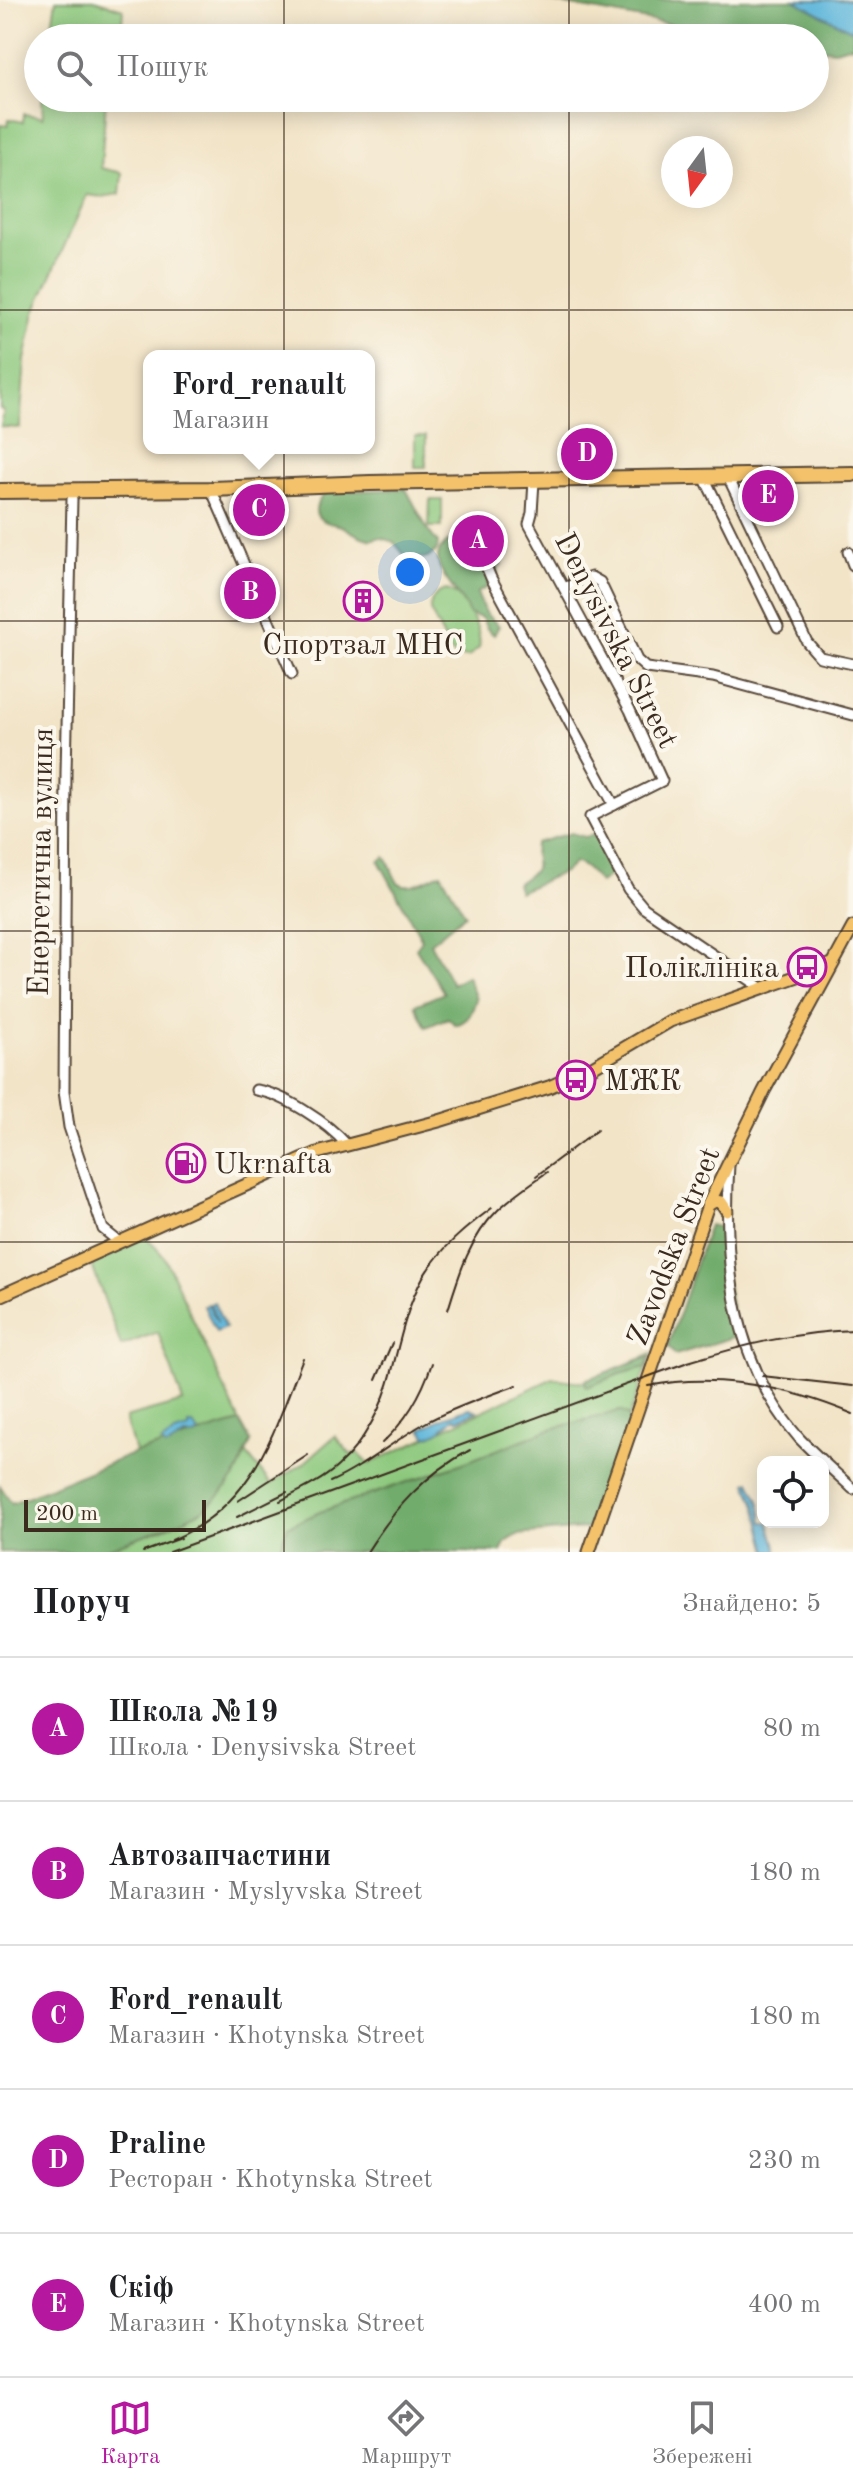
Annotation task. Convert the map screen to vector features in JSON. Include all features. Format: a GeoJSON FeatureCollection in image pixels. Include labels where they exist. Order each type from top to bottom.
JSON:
{"type":"FeatureCollection","features":[{"type":"Feature","properties":{"kind":"highway"},"geometry":{"type":"LineString","coordinates":[[0,491],[72,494],[853,474]]}},
{"type":"Feature","properties":{"kind":"main road","name":"Zavodska Street"},"geometry":{"type":"LineString","coordinates":[[589,1552],[708,1205],[853,927]]}},
{"type":"Feature","properties":{"kind":"main road"},"geometry":{"type":"LineString","coordinates":[[0,1296],[317,1153],[425,1125],[549,1087],[589,1069],[670,1021],[832,964]]}},
{"type":"Feature","properties":{"kind":"main road"},"geometry":{"type":"LineString","coordinates":[[708,1205],[718,1201],[727,1211]]}},
{"type":"Feature","properties":{"kind":"street"},"geometry":{"type":"LineString","coordinates":[[704,477],[778,627]]}},
{"type":"Feature","properties":{"kind":"street"},"geometry":{"type":"LineString","coordinates":[[728,477],[807,642],[820,657],[853,664]]}},
{"type":"Feature","properties":{"kind":"street","name":"Denysivska Street"},"geometry":{"type":"LineString","coordinates":[[534,481],[529,524],[630,710],[662,781],[590,817],[628,889],[644,908],[762,988]]}},
{"type":"Feature","properties":{"kind":"street"},"geometry":{"type":"LineString","coordinates":[[211,489],[292,674]]}},
{"type":"Feature","properties":{"kind":"street","name":"Енергетична вулиця"},"geometry":{"type":"LineString","coordinates":[[72,494],[64,1091],[69,1127],[103,1229]]}},
{"type":"Feature","properties":{"kind":"street"},"geometry":{"type":"LineString","coordinates":[[475,540],[491,578],[614,805]]}},
{"type":"Feature","properties":{"kind":"street"},"geometry":{"type":"LineString","coordinates":[[848,552],[853,565]]}},
{"type":"Feature","properties":{"kind":"street"},"geometry":{"type":"LineString","coordinates":[[564,588],[591,577],[600,582],[637,660],[646,668],[713,677],[853,715]]}},
{"type":"Feature","properties":{"kind":"street"},"geometry":{"type":"LineString","coordinates":[[256,1090],[275,1095],[315,1118],[347,1145]]}},
{"type":"Feature","properties":{"kind":"street"},"geometry":{"type":"LineString","coordinates":[[729,1160],[727,1211],[732,1286],[752,1364],[798,1436],[853,1489]]}},
{"type":"Feature","properties":{"kind":"street"},"geometry":{"type":"LineString","coordinates":[[98,1251],[103,1229],[119,1242]]}},
{"type":"Feature","properties":{"kind":"green space"},"geometry":{"type":"Polygon","coordinates":[[[56,0],[94,0],[123,9],[122,24],[52,24],[56,0]]]}},
{"type":"Feature","properties":{"kind":"green space"},"geometry":{"type":"Polygon","coordinates":[[[540,0],[794,0],[853,31],[853,45],[829,49],[829,24],[668,24],[540,0]]]}},
{"type":"Feature","properties":{"kind":"green space"},"geometry":{"type":"Polygon","coordinates":[[[43,112],[105,112],[101,168],[122,173],[120,194],[102,197],[87,195],[35,312],[25,360],[20,428],[1,427],[4,411],[0,409],[0,125],[8,126],[9,119],[23,122],[24,114],[43,117],[43,112]]]}},
{"type":"Feature","properties":{"kind":"green space"},"geometry":{"type":"Polygon","coordinates":[[[415,436],[426,436],[426,467],[415,467],[415,436]]]}},
{"type":"Feature","properties":{"kind":"green space"},"geometry":{"type":"Polygon","coordinates":[[[406,489],[438,543],[437,550],[428,558],[407,558],[393,541],[362,537],[342,526],[326,522],[317,514],[318,502],[328,492],[406,489]]]}},
{"type":"Feature","properties":{"kind":"green space"},"geometry":{"type":"Polygon","coordinates":[[[430,500],[442,500],[442,527],[429,527],[430,500]]]}},
{"type":"Feature","properties":{"kind":"green space"},"geometry":{"type":"Polygon","coordinates":[[[453,539],[454,544],[465,552],[474,549],[476,558],[487,564],[490,561],[487,547],[497,547],[502,565],[497,578],[477,593],[485,613],[499,626],[494,635],[482,618],[469,614],[443,575],[438,556],[442,547],[453,539]]]}},
{"type":"Feature","properties":{"kind":"green space"},"geometry":{"type":"Polygon","coordinates":[[[447,590],[466,606],[478,632],[479,648],[468,657],[452,653],[430,611],[434,597],[447,590]]]}},
{"type":"Feature","properties":{"kind":"green space"},"geometry":{"type":"Polygon","coordinates":[[[571,833],[585,837],[594,835],[619,874],[611,874],[600,883],[585,867],[574,863],[566,871],[519,892],[516,884],[536,866],[535,843],[571,833]]]}},
{"type":"Feature","properties":{"kind":"green space"},"geometry":{"type":"Polygon","coordinates":[[[385,857],[401,884],[412,885],[441,873],[465,914],[430,943],[452,984],[467,976],[476,999],[470,1015],[461,1023],[456,1025],[448,1018],[426,1027],[415,1005],[444,993],[416,948],[422,940],[379,861],[385,857]]]}},
{"type":"Feature","properties":{"kind":"green space"},"geometry":{"type":"Polygon","coordinates":[[[709,1225],[723,1228],[726,1280],[737,1336],[675,1355],[668,1346],[709,1225]]]}},
{"type":"Feature","properties":{"kind":"green space"},"geometry":{"type":"Polygon","coordinates":[[[144,1234],[165,1258],[240,1422],[135,1453],[125,1418],[183,1402],[158,1332],[121,1346],[89,1257],[144,1234]]]}},
{"type":"Feature","properties":{"kind":"green space"},"geometry":{"type":"Polygon","coordinates":[[[652,1354],[629,1416],[620,1411],[548,1430],[320,1512],[288,1526],[280,1546],[219,1552],[98,1552],[179,1522],[235,1477],[246,1453],[271,1484],[303,1464],[335,1436],[351,1455],[357,1452],[369,1464],[553,1378],[582,1382],[652,1354]]]}},
{"type":"Feature","properties":{"kind":"green space"},"geometry":{"type":"Polygon","coordinates":[[[650,1357],[646,1367],[587,1387],[585,1383],[587,1379],[650,1357]]]}},
{"type":"Feature","properties":{"kind":"green space"},"geometry":{"type":"Polygon","coordinates":[[[620,1411],[629,1416],[629,1423],[593,1528],[517,1535],[505,1543],[501,1552],[219,1552],[280,1546],[288,1526],[320,1512],[548,1430],[620,1411]]]}},
{"type":"Feature","properties":{"kind":"green space"},"geometry":{"type":"Polygon","coordinates":[[[240,1422],[251,1442],[235,1477],[203,1510],[98,1552],[0,1552],[0,1486],[12,1503],[135,1453],[240,1422]]]}},
{"type":"Feature","properties":{"kind":"water"},"geometry":{"type":"Polygon","coordinates":[[[794,0],[853,0],[853,31],[794,0]]]}},
{"type":"Feature","properties":{"kind":"water"},"geometry":{"type":"Polygon","coordinates":[[[214,1302],[225,1328],[216,1332],[204,1306],[208,1304],[218,1323],[210,1304],[214,1302]]]}},
{"type":"Feature","properties":{"kind":"water"},"geometry":{"type":"Polygon","coordinates":[[[470,1408],[477,1411],[459,1419],[454,1418],[439,1432],[427,1437],[421,1429],[450,1415],[470,1408]]]}},
{"type":"Feature","properties":{"kind":"water"},"geometry":{"type":"Polygon","coordinates":[[[189,1425],[193,1425],[199,1433],[193,1437],[185,1436],[166,1448],[161,1443],[175,1433],[189,1429],[189,1425]]]}},
{"type":"Feature","properties":{"kind":"water"},"geometry":{"type":"Polygon","coordinates":[[[750,1481],[757,1497],[757,1508],[747,1483],[750,1481]]]}},
{"type":"Feature","properties":{"kind":"water"},"geometry":{"type":"Polygon","coordinates":[[[762,1528],[771,1528],[778,1552],[768,1552],[762,1528]]]}},
{"type":"Feature","properties":{"kind":"railway"},"geometry":{"type":"LineString","coordinates":[[536,1176],[597,1130]]}},
{"type":"Feature","properties":{"kind":"railway"},"geometry":{"type":"LineString","coordinates":[[448,1310],[461,1270],[480,1232],[503,1205],[547,1172]]}},
{"type":"Feature","properties":{"kind":"railway"},"geometry":{"type":"LineString","coordinates":[[280,1501],[325,1476],[356,1446],[384,1397],[408,1311],[423,1277],[454,1239],[492,1208]]}},
{"type":"Feature","properties":{"kind":"railway"},"geometry":{"type":"LineString","coordinates":[[169,1552],[688,1362],[770,1340],[853,1330]]}},
{"type":"Feature","properties":{"kind":"railway"},"geometry":{"type":"LineString","coordinates":[[376,1380],[392,1343]]}},
{"type":"Feature","properties":{"kind":"railway"},"geometry":{"type":"LineString","coordinates":[[172,1540],[200,1525],[242,1487],[270,1440],[303,1358]]}},
{"type":"Feature","properties":{"kind":"railway"},"geometry":{"type":"LineString","coordinates":[[382,1443],[399,1426],[412,1406],[432,1363]]}},
{"type":"Feature","properties":{"kind":"railway"},"geometry":{"type":"LineString","coordinates":[[762,1376],[853,1386]]}},
{"type":"Feature","properties":{"kind":"railway"},"geometry":{"type":"LineString","coordinates":[[648,1386],[700,1381],[752,1385],[803,1396],[853,1414]]}},
{"type":"Feature","properties":{"kind":"railway"},"geometry":{"type":"LineString","coordinates":[[330,1482],[436,1417],[517,1385]]}},
{"type":"Feature","properties":{"kind":"railway"},"geometry":{"type":"LineString","coordinates":[[367,1552],[388,1521],[412,1494],[438,1470],[470,1450]]}},
{"type":"Feature","properties":{"kind":"railway"},"geometry":{"type":"LineString","coordinates":[[238,1501],[308,1455]]}},
{"type":"Feature","properties":{"kind":"railway"},"geometry":{"type":"LineString","coordinates":[[237,1517],[287,1492]]}},
{"type":"Feature","properties":{"kind":"railway"},"geometry":{"type":"LineString","coordinates":[[143,1552],[181,1538]]}},
{"type":"Feature","properties":{"kind":"place","name":"Praline"},"geometry":{"type":"Point","coordinates":[587,454]}},
{"type":"Feature","properties":{"kind":"place","name":"Скіф"},"geometry":{"type":"Point","coordinates":[768,496]}},
{"type":"Feature","properties":{"kind":"place","name":"Ford_renault"},"geometry":{"type":"Point","coordinates":[259,510]}},
{"type":"Feature","properties":{"kind":"place","name":"Школа №19"},"geometry":{"type":"Point","coordinates":[478,541]}},
{"type":"Feature","properties":{"kind":"place","name":"Автозапчастини"},"geometry":{"type":"Point","coordinates":[250,593]}},
{"type":"Feature","properties":{"kind":"place","name":"Спортзал МНС"},"geometry":{"type":"Point","coordinates":[363,601]}},
{"type":"Feature","properties":{"kind":"place","name":"Поліклініка"},"geometry":{"type":"Point","coordinates":[807,967]}},
{"type":"Feature","properties":{"kind":"place","name":"МЖК"},"geometry":{"type":"Point","coordinates":[576,1080]}},
{"type":"Feature","properties":{"kind":"place","name":"Ukrnafta"},"geometry":{"type":"Point","coordinates":[186,1163]}}]}
